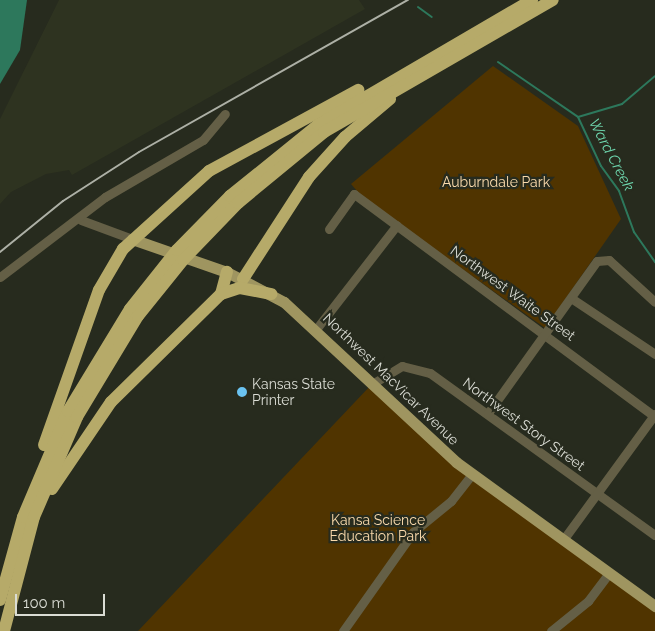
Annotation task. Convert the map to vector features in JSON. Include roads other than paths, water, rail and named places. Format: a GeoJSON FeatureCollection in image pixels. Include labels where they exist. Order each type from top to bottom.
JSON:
{"type":"FeatureCollection","features":[{"type":"Feature","properties":{"kind":"highway"},"geometry":{"type":"LineString","coordinates":[[23,517],[79,391],[150,284],[260,169],[318,125],[532,0]]}},
{"type":"Feature","properties":{"kind":"highway"},"geometry":{"type":"LineString","coordinates":[[4,631],[19,567],[46,484],[76,417],[114,352],[202,231],[324,132],[442,62],[553,0]]}},
{"type":"Feature","properties":{"kind":"highway"},"geometry":{"type":"LineString","coordinates":[[0,600],[33,476],[99,290],[132,238],[197,180],[243,149],[461,40]]}},
{"type":"Feature","properties":{"kind":"highway"},"geometry":{"type":"LineString","coordinates":[[242,279],[290,202],[330,153],[362,121],[442,62]]}},
{"type":"Feature","properties":{"kind":"highway"},"geometry":{"type":"LineString","coordinates":[[221,294],[227,272]]}},
{"type":"Feature","properties":{"kind":"highway"},"geometry":{"type":"LineString","coordinates":[[19,567],[58,478],[88,431],[124,387],[221,294],[240,288],[271,294]]}},
{"type":"Feature","properties":{"kind":"main road","name":"Northwest MacVicar Avenue"},"geometry":{"type":"LineString","coordinates":[[132,238],[227,272],[271,294],[317,328],[372,384],[472,474],[655,606]]}},
{"type":"Feature","properties":{"kind":"street"},"geometry":{"type":"LineString","coordinates":[[0,278],[81,220],[133,179],[204,140],[225,114]]}},
{"type":"Feature","properties":{"kind":"street","name":"Northwest Waite Street"},"geometry":{"type":"LineString","coordinates":[[329,229],[354,194],[654,415]]}},
{"type":"Feature","properties":{"kind":"street","name":"Northwest MacVicar Avenue"},"geometry":{"type":"LineString","coordinates":[[81,220],[132,238]]}},
{"type":"Feature","properties":{"kind":"street"},"geometry":{"type":"LineString","coordinates":[[317,328],[397,225]]}},
{"type":"Feature","properties":{"kind":"street"},"geometry":{"type":"LineString","coordinates":[[488,413],[571,298],[602,259],[630,276],[655,302]]}},
{"type":"Feature","properties":{"kind":"street"},"geometry":{"type":"LineString","coordinates":[[571,298],[655,354]]}},
{"type":"Feature","properties":{"kind":"street","name":"Northwest Story Street"},"geometry":{"type":"LineString","coordinates":[[372,384],[396,367],[421,368],[488,413],[655,535]]}},
{"type":"Feature","properties":{"kind":"street"},"geometry":{"type":"LineString","coordinates":[[564,540],[654,415]]}},
{"type":"Feature","properties":{"kind":"street"},"geometry":{"type":"LineString","coordinates":[[343,631],[413,532],[451,501],[472,474]]}},
{"type":"Feature","properties":{"kind":"street"},"geometry":{"type":"LineString","coordinates":[[551,631],[588,601],[609,573]]}},
{"type":"Feature","properties":{"kind":"waterway","name":"Ward Creek"},"geometry":{"type":"LineString","coordinates":[[418,7],[432,17]]}},
{"type":"Feature","properties":{"kind":"waterway","name":"Ward Creek"},"geometry":{"type":"LineString","coordinates":[[498,62],[578,117],[601,166],[619,191],[634,232],[655,262]]}},
{"type":"Feature","properties":{"kind":"waterway"},"geometry":{"type":"LineString","coordinates":[[578,117],[622,104],[655,76]]}},
{"type":"Feature","properties":{"kind":"railway"},"geometry":{"type":"LineString","coordinates":[[0,252],[63,201],[139,152],[408,0]]}},
{"type":"Feature","properties":{"kind":"place","name":"Kansas State Printer"},"geometry":{"type":"Point","coordinates":[242,392]}},
{"type":"Feature","properties":{"kind":"park label","name":"Auburndale Park"},"geometry":{"type":"Point","coordinates":[496,182]}},
{"type":"Feature","properties":{"kind":"park label","name":"Kansa Science Education Park"},"geometry":{"type":"Point","coordinates":[378,528]}}]}
